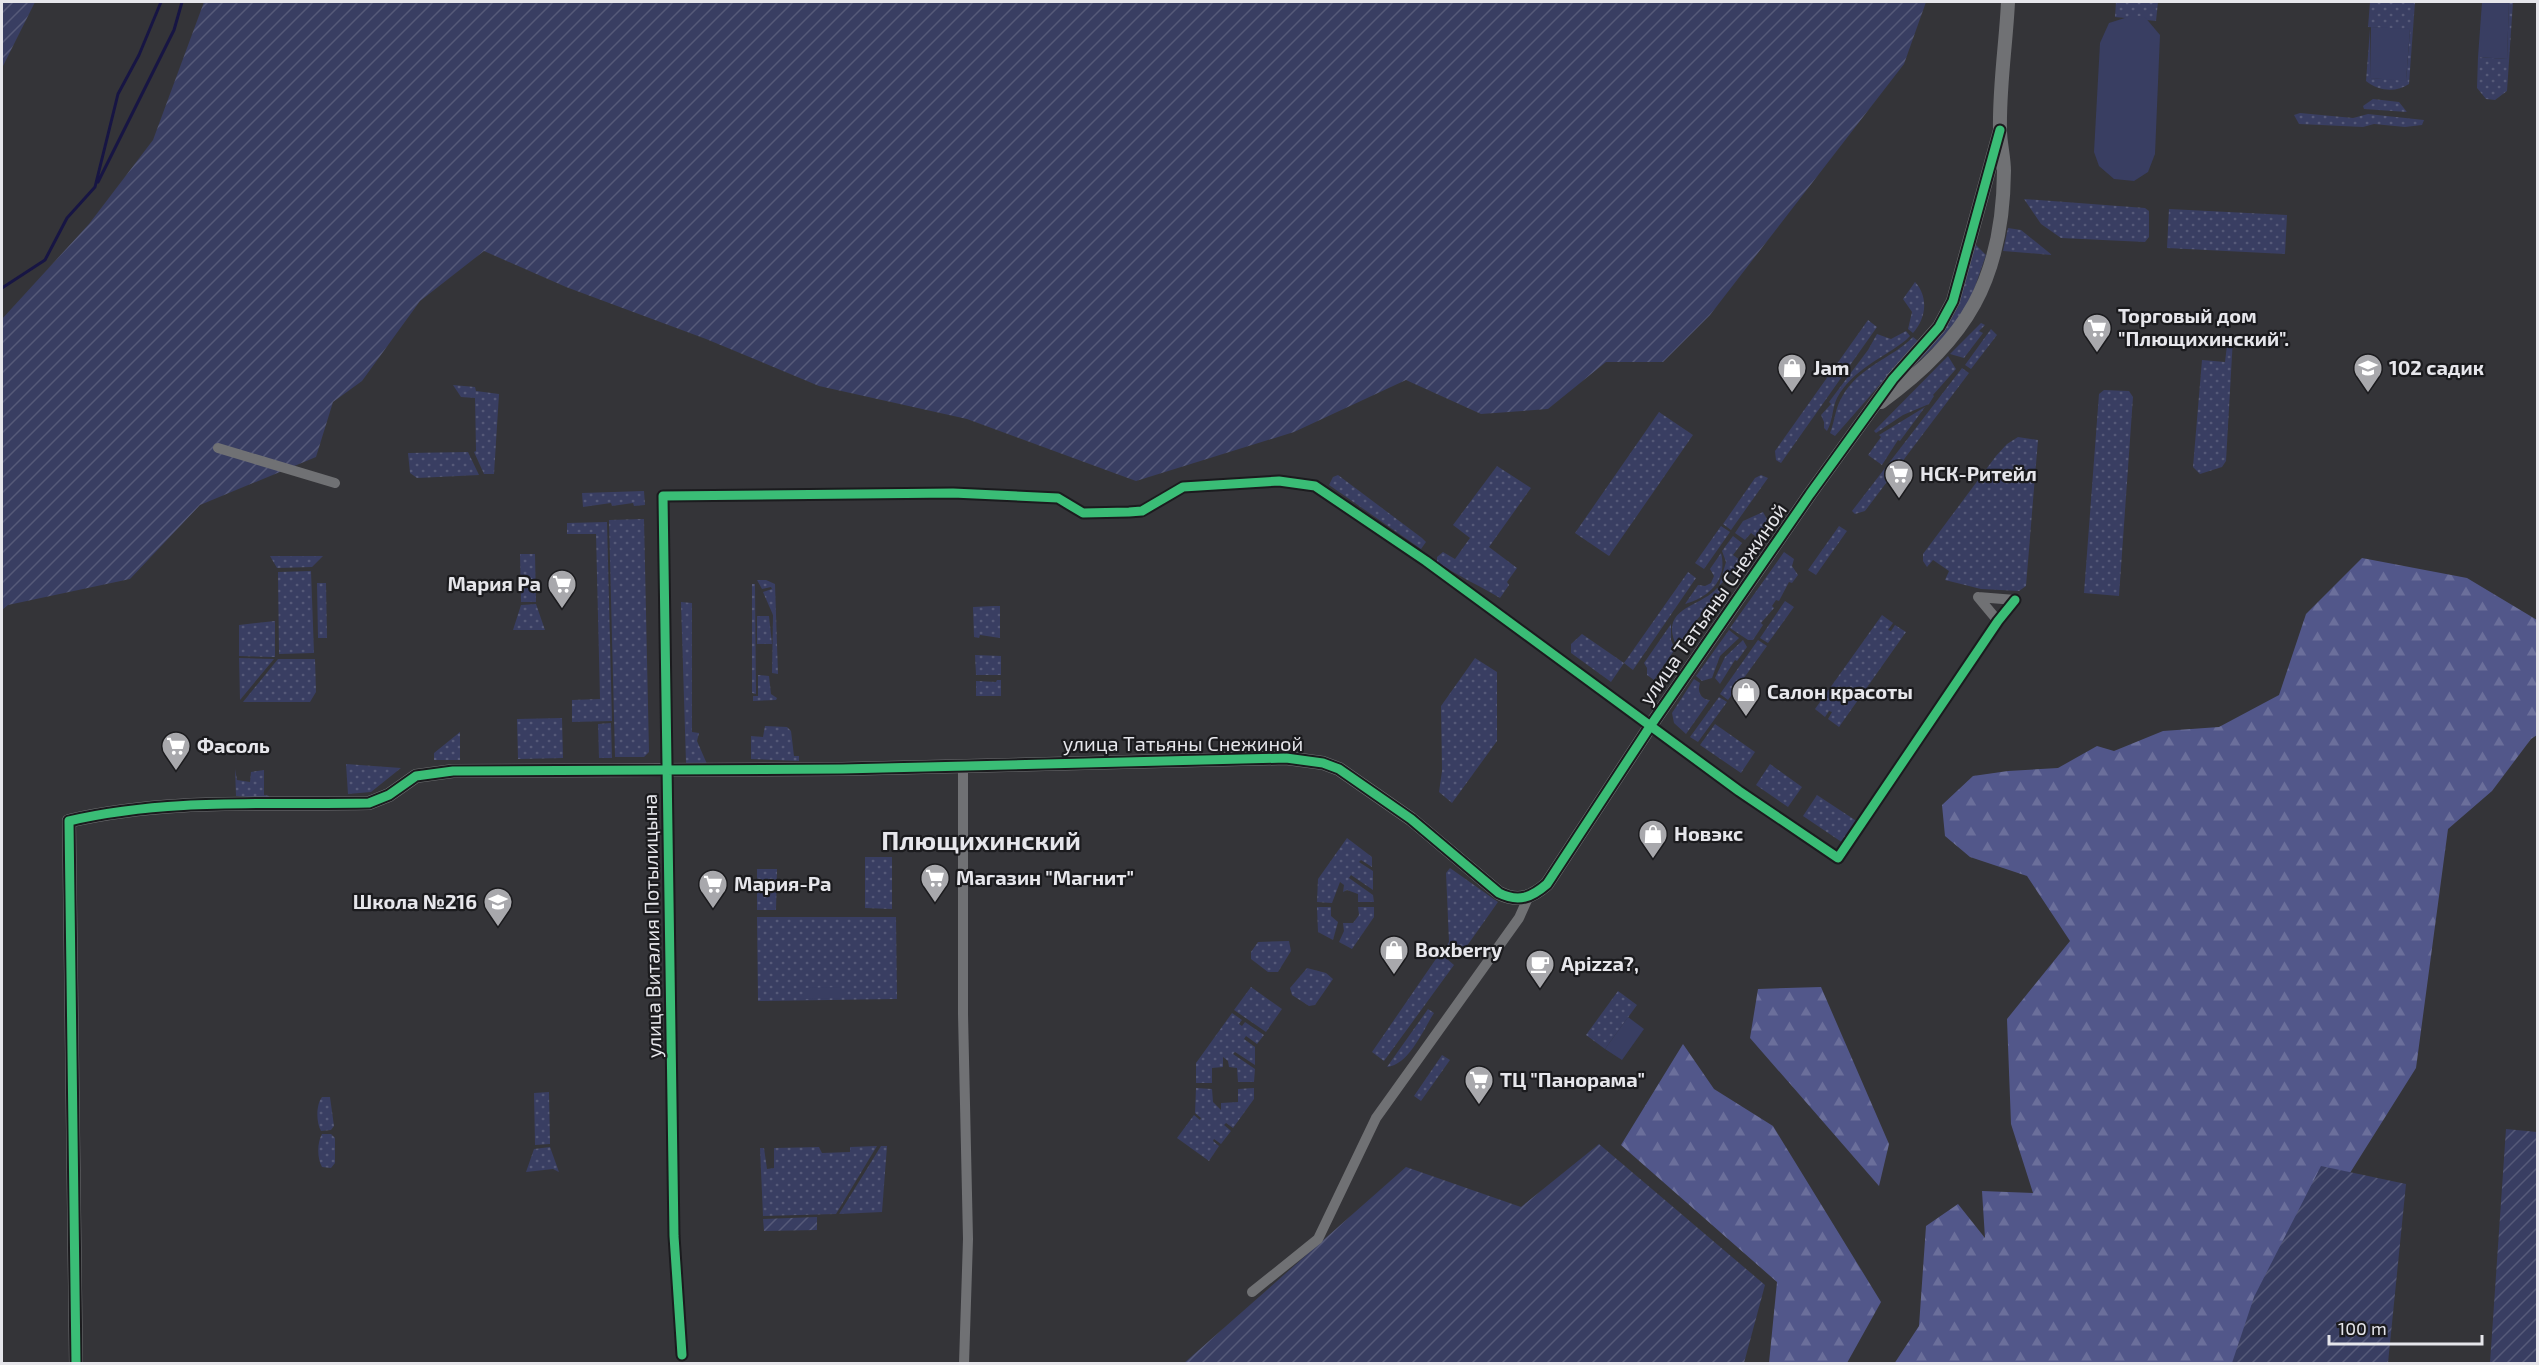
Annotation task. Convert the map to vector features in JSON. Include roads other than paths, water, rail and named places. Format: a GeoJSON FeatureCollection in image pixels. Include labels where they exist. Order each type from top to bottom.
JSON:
{"type":"FeatureCollection","features":[{"type":"Feature","properties":{"kind":"street"},"geometry":{"type":"LineString","coordinates":[[2000,130],[2008,2]]}},
{"type":"Feature","properties":{"kind":"street","name":"улица Татьяны Снежиной"},"geometry":{"type":"LineString","coordinates":[[76,1364],[69,821],[135,808],[210,804],[369,803],[389,795],[416,776],[434,773],[963,766],[1286,758],[1323,763],[1339,769],[1411,819],[1499,892],[1510,897],[1528,898],[1547,884],[1560,866],[1651,725],[1810,494],[1902,367],[1939,327],[1953,301],[2000,130]]}},
{"type":"Feature","properties":{"kind":"street","name":"улица Татьяны Снежиной"},"geometry":{"type":"LineString","coordinates":[[1874,407],[1916,377],[1966,323],[1976,304],[1995,254],[2004,170],[2000,130]]}},
{"type":"Feature","properties":{"kind":"street"},"geometry":{"type":"LineString","coordinates":[[218,448],[335,483]]}},
{"type":"Feature","properties":{"kind":"street","name":"улица Виталия Потылицына"},"geometry":{"type":"LineString","coordinates":[[682,1355],[674,1236],[663,496],[953,493],[1058,498],[1083,513],[1142,511],[1183,487],[1279,481],[1315,486],[1426,561],[1651,725]]}},
{"type":"Feature","properties":{"kind":"street"},"geometry":{"type":"LineString","coordinates":[[1651,725],[1739,791],[1838,858],[1998,621]]}},
{"type":"Feature","properties":{"kind":"street"},"geometry":{"type":"LineString","coordinates":[[963,766],[963,1014],[968,1239],[964,1364]]}},
{"type":"Feature","properties":{"kind":"street"},"geometry":{"type":"LineString","coordinates":[[1252,1292],[1318,1239],[1376,1118],[1519,918],[1528,898]]}},
{"type":"Feature","properties":{"kind":"waterway"},"geometry":{"type":"LineString","coordinates":[[2,288],[45,260],[67,218],[95,187],[118,94],[139,55],[161,2]]}},
{"type":"Feature","properties":{"kind":"waterway"},"geometry":{"type":"LineString","coordinates":[[98,182],[174,30],[182,2]]}},
{"type":"Feature","properties":{"kind":"place","name":"Торговый дом \"Плющихинский\"."},"geometry":{"type":"Point","coordinates":[2097,354]}},
{"type":"Feature","properties":{"kind":"place","name":"Jam"},"geometry":{"type":"Point","coordinates":[1792,394]}},
{"type":"Feature","properties":{"kind":"place","name":"102 садик"},"geometry":{"type":"Point","coordinates":[2368,394]}},
{"type":"Feature","properties":{"kind":"place","name":"НСК-Ритейл"},"geometry":{"type":"Point","coordinates":[1899,500]}},
{"type":"Feature","properties":{"kind":"place","name":"Мария Ра"},"geometry":{"type":"Point","coordinates":[562,610]}},
{"type":"Feature","properties":{"kind":"place","name":"Салон красоты"},"geometry":{"type":"Point","coordinates":[1746,718]}},
{"type":"Feature","properties":{"kind":"place","name":"Фасоль"},"geometry":{"type":"Point","coordinates":[176,772]}},
{"type":"Feature","properties":{"kind":"place","name":"Новэкс"},"geometry":{"type":"Point","coordinates":[1653,860]}},
{"type":"Feature","properties":{"kind":"place","name":"Магазин \"Магнит\""},"geometry":{"type":"Point","coordinates":[935,904]}},
{"type":"Feature","properties":{"kind":"place","name":"Мария-Ра"},"geometry":{"type":"Point","coordinates":[713,910]}},
{"type":"Feature","properties":{"kind":"place","name":"Школа №216"},"geometry":{"type":"Point","coordinates":[498,928]}},
{"type":"Feature","properties":{"kind":"place","name":"Boxberry"},"geometry":{"type":"Point","coordinates":[1394,976]}},
{"type":"Feature","properties":{"kind":"place","name":"Apizza?,"},"geometry":{"type":"Point","coordinates":[1540,990]}},
{"type":"Feature","properties":{"kind":"place","name":"ТЦ \"Панорама\""},"geometry":{"type":"Point","coordinates":[1479,1106]}},
{"type":"Feature","properties":{"kind":"district","name":"Плющихинский"},"geometry":{"type":"Point","coordinates":[981,841]}}]}
